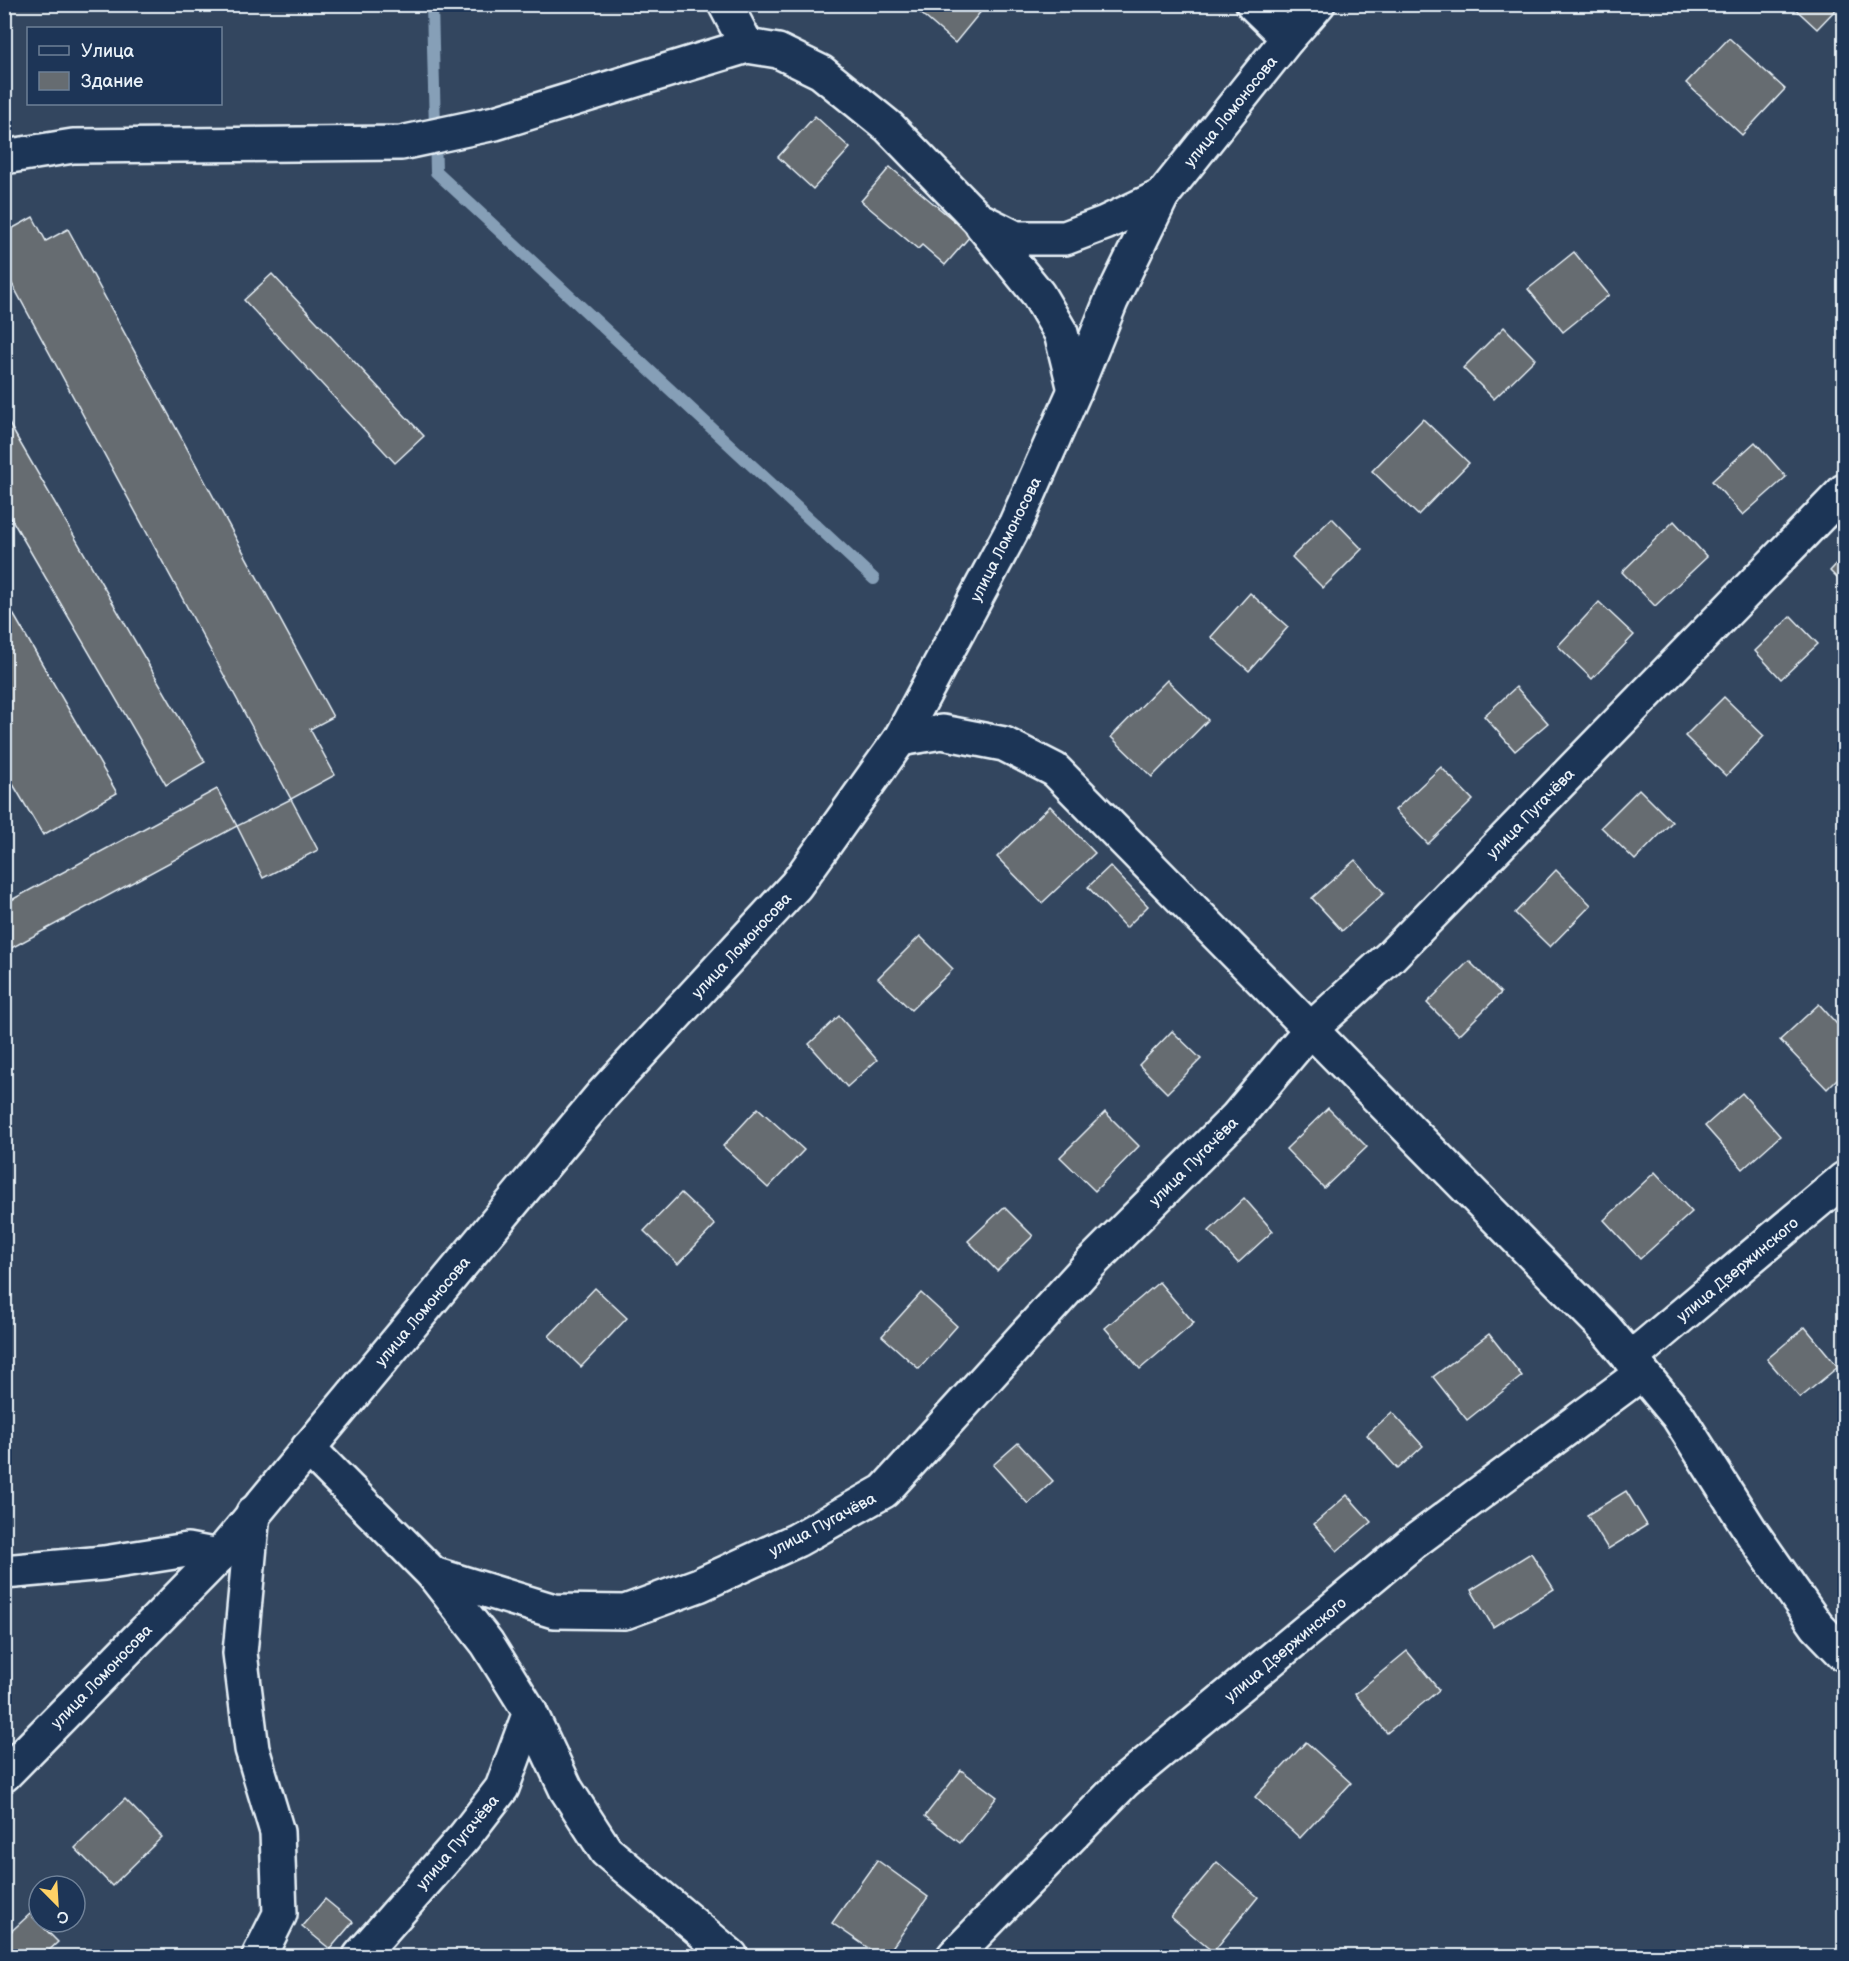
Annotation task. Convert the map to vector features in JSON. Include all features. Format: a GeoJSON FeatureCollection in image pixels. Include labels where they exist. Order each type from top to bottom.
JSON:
{"type":"FeatureCollection","features":[{"type":"Feature","properties":{"kind":"street"},"geometry":{"type":"LineString","coordinates":[[725,4],[747,46]]}},
{"type":"Feature","properties":{"kind":"street"},"geometry":{"type":"LineString","coordinates":[[1253,4],[1288,39]]}},
{"type":"Feature","properties":{"kind":"street","name":"улица Ломоносова"},"geometry":{"type":"LineString","coordinates":[[4,1775],[219,1556],[601,1096],[796,885],[900,739],[1016,523],[1075,390],[1111,300],[1162,196],[1318,4]]}},
{"type":"Feature","properties":{"kind":"street"},"geometry":{"type":"LineString","coordinates":[[4,157],[74,146],[400,143],[495,123],[747,46],[778,51],[821,72],[889,128],[978,219],[1038,294],[1061,333],[1075,390]]}},
{"type":"Feature","properties":{"kind":"street"},"geometry":{"type":"LineString","coordinates":[[978,219],[1016,238],[1065,238],[1105,223],[1162,196]]}},
{"type":"Feature","properties":{"kind":"street","name":"улица Пугачёва"},"geometry":{"type":"LineString","coordinates":[[433,1574],[554,1611],[625,1612],[699,1585],[777,1549],[884,1491],[1090,1264],[1236,1118],[1310,1030],[1391,956],[1845,491]]}},
{"type":"Feature","properties":{"kind":"street"},"geometry":{"type":"LineString","coordinates":[[900,739],[942,732],[1004,744],[1055,770],[1605,1328],[1678,1416],[1752,1533],[1817,1626],[1845,1654]]}},
{"type":"Feature","properties":{"kind":"street","name":"улица Дзержинского"},"geometry":{"type":"LineString","coordinates":[[954,1956],[1125,1781],[1411,1544],[1636,1366],[1845,1179]]}},
{"type":"Feature","properties":{"kind":"street"},"geometry":{"type":"LineString","coordinates":[[308,1448],[433,1574],[487,1643],[530,1712],[566,1789],[606,1851],[731,1956]]}},
{"type":"Feature","properties":{"kind":"street"},"geometry":{"type":"LineString","coordinates":[[253,1513],[240,1653],[252,1749],[277,1832],[280,1914],[259,1956]]}},
{"type":"Feature","properties":{"kind":"street"},"geometry":{"type":"LineString","coordinates":[[4,1572],[104,1563],[187,1550],[219,1556]]}},
{"type":"Feature","properties":{"kind":"street","name":"улица Пугачёва"},"geometry":{"type":"LineString","coordinates":[[360,1956],[465,1836],[502,1788],[530,1712]]}},
{"type":"Feature","properties":{"kind":"building"},"geometry":{"type":"Polygon","coordinates":[[[910,4],[987,4],[955,43],[910,4]]]}},
{"type":"Feature","properties":{"kind":"building"},"geometry":{"type":"Polygon","coordinates":[[[1790,4],[1841,4],[1817,29],[1790,4]]]}},
{"type":"Feature","properties":{"kind":"building"},"geometry":{"type":"Polygon","coordinates":[[[1729,38],[1785,89],[1742,135],[1686,83],[1729,38]]]}},
{"type":"Feature","properties":{"kind":"building"},"geometry":{"type":"Polygon","coordinates":[[[815,116],[850,148],[813,189],[778,157],[815,116]]]}},
{"type":"Feature","properties":{"kind":"building"},"geometry":{"type":"Polygon","coordinates":[[[890,167],[971,235],[945,265],[922,245],[918,249],[861,201],[890,167]]]}},
{"type":"Feature","properties":{"kind":"building"},"geometry":{"type":"Polygon","coordinates":[[[33,217],[46,241],[68,229],[333,717],[310,729],[335,775],[291,799],[4,269],[4,233],[33,217]]]}},
{"type":"Feature","properties":{"kind":"building"},"geometry":{"type":"Polygon","coordinates":[[[1574,252],[1609,295],[1563,332],[1528,289],[1574,252]]]}},
{"type":"Feature","properties":{"kind":"building"},"geometry":{"type":"Polygon","coordinates":[[[272,274],[424,436],[395,463],[244,300],[272,274]]]}},
{"type":"Feature","properties":{"kind":"building"},"geometry":{"type":"Polygon","coordinates":[[[1504,327],[1535,359],[1494,399],[1463,368],[1504,327]]]}},
{"type":"Feature","properties":{"kind":"building"},"geometry":{"type":"Polygon","coordinates":[[[4,415],[205,762],[166,785],[4,506],[4,415]]]}},
{"type":"Feature","properties":{"kind":"building"},"geometry":{"type":"Polygon","coordinates":[[[1423,419],[1469,463],[1418,515],[1372,471],[1423,419]]]}},
{"type":"Feature","properties":{"kind":"building"},"geometry":{"type":"Polygon","coordinates":[[[1755,442],[1786,477],[1743,515],[1712,481],[1755,442]]]}},
{"type":"Feature","properties":{"kind":"building"},"geometry":{"type":"Polygon","coordinates":[[[1332,518],[1362,549],[1323,588],[1292,557],[1332,518]]]}},
{"type":"Feature","properties":{"kind":"building"},"geometry":{"type":"Polygon","coordinates":[[[1674,521],[1707,557],[1655,606],[1622,572],[1674,521]]]}},
{"type":"Feature","properties":{"kind":"building"},"geometry":{"type":"Polygon","coordinates":[[[1844,556],[1844,585],[1830,571],[1844,556]]]}},
{"type":"Feature","properties":{"kind":"building"},"geometry":{"type":"Polygon","coordinates":[[[1250,593],[1288,627],[1249,671],[1211,637],[1250,593]]]}},
{"type":"Feature","properties":{"kind":"building"},"geometry":{"type":"Polygon","coordinates":[[[4,598],[117,793],[43,835],[4,769],[4,598]]]}},
{"type":"Feature","properties":{"kind":"building"},"geometry":{"type":"Polygon","coordinates":[[[1599,602],[1634,635],[1592,679],[1558,646],[1599,602]]]}},
{"type":"Feature","properties":{"kind":"building"},"geometry":{"type":"Polygon","coordinates":[[[1791,616],[1818,644],[1781,679],[1755,651],[1791,616]]]}},
{"type":"Feature","properties":{"kind":"building"},"geometry":{"type":"Polygon","coordinates":[[[1167,680],[1208,720],[1152,777],[1111,737],[1167,680]]]}},
{"type":"Feature","properties":{"kind":"building"},"geometry":{"type":"Polygon","coordinates":[[[1516,687],[1548,723],[1515,751],[1484,716],[1516,687]]]}},
{"type":"Feature","properties":{"kind":"building"},"geometry":{"type":"Polygon","coordinates":[[[1724,697],[1764,736],[1726,776],[1685,736],[1724,697]]]}},
{"type":"Feature","properties":{"kind":"building"},"geometry":{"type":"Polygon","coordinates":[[[1441,767],[1473,800],[1428,844],[1395,810],[1441,767]]]}},
{"type":"Feature","properties":{"kind":"building"},"geometry":{"type":"Polygon","coordinates":[[[217,789],[237,826],[4,952],[4,904],[217,789]]]}},
{"type":"Feature","properties":{"kind":"building"},"geometry":{"type":"Polygon","coordinates":[[[1639,789],[1672,822],[1635,860],[1601,827],[1639,789]]]}},
{"type":"Feature","properties":{"kind":"building"},"geometry":{"type":"Polygon","coordinates":[[[291,799],[318,850],[263,878],[237,826],[291,799]]]}},
{"type":"Feature","properties":{"kind":"building"},"geometry":{"type":"Polygon","coordinates":[[[1050,806],[1095,853],[1042,903],[997,857],[1050,806]]]}},
{"type":"Feature","properties":{"kind":"building"},"geometry":{"type":"Polygon","coordinates":[[[1355,860],[1384,893],[1342,931],[1312,898],[1355,860]]]}},
{"type":"Feature","properties":{"kind":"building"},"geometry":{"type":"Polygon","coordinates":[[[1110,866],[1148,906],[1126,928],[1088,887],[1110,866]]]}},
{"type":"Feature","properties":{"kind":"building"},"geometry":{"type":"Polygon","coordinates":[[[1556,870],[1591,905],[1550,947],[1515,913],[1556,870]]]}},
{"type":"Feature","properties":{"kind":"building"},"geometry":{"type":"Polygon","coordinates":[[[920,936],[953,969],[911,1010],[878,978],[920,936]]]}},
{"type":"Feature","properties":{"kind":"building"},"geometry":{"type":"Polygon","coordinates":[[[1469,961],[1501,993],[1459,1035],[1427,1003],[1469,961]]]}},
{"type":"Feature","properties":{"kind":"building"},"geometry":{"type":"Polygon","coordinates":[[[1819,1004],[1844,1032],[1844,1072],[1827,1089],[1780,1040],[1819,1004]]]}},
{"type":"Feature","properties":{"kind":"building"},"geometry":{"type":"Polygon","coordinates":[[[839,1016],[877,1060],[847,1087],[809,1044],[839,1016]]]}},
{"type":"Feature","properties":{"kind":"building"},"geometry":{"type":"Polygon","coordinates":[[[1172,1031],[1201,1059],[1167,1093],[1139,1065],[1172,1031]]]}},
{"type":"Feature","properties":{"kind":"building"},"geometry":{"type":"Polygon","coordinates":[[[1742,1093],[1780,1136],[1743,1169],[1705,1126],[1742,1093]]]}},
{"type":"Feature","properties":{"kind":"building"},"geometry":{"type":"Polygon","coordinates":[[[758,1108],[804,1150],[768,1188],[723,1146],[758,1108]]]}},
{"type":"Feature","properties":{"kind":"building"},"geometry":{"type":"Polygon","coordinates":[[[1328,1108],[1367,1147],[1324,1188],[1286,1149],[1328,1108]]]}},
{"type":"Feature","properties":{"kind":"building"},"geometry":{"type":"Polygon","coordinates":[[[1105,1112],[1139,1146],[1095,1191],[1060,1157],[1105,1112]]]}},
{"type":"Feature","properties":{"kind":"building"},"geometry":{"type":"Polygon","coordinates":[[[1655,1172],[1692,1212],[1640,1259],[1604,1220],[1655,1172]]]}},
{"type":"Feature","properties":{"kind":"building"},"geometry":{"type":"Polygon","coordinates":[[[681,1193],[715,1225],[678,1264],[644,1231],[681,1193]]]}},
{"type":"Feature","properties":{"kind":"building"},"geometry":{"type":"Polygon","coordinates":[[[1244,1198],[1273,1231],[1238,1263],[1209,1231],[1244,1198]]]}},
{"type":"Feature","properties":{"kind":"building"},"geometry":{"type":"Polygon","coordinates":[[[1004,1207],[1033,1236],[997,1271],[968,1241],[1004,1207]]]}},
{"type":"Feature","properties":{"kind":"building"},"geometry":{"type":"Polygon","coordinates":[[[1159,1282],[1194,1323],[1140,1369],[1105,1328],[1159,1282]]]}},
{"type":"Feature","properties":{"kind":"building"},"geometry":{"type":"Polygon","coordinates":[[[595,1288],[627,1318],[581,1367],[549,1336],[595,1288]]]}},
{"type":"Feature","properties":{"kind":"building"},"geometry":{"type":"Polygon","coordinates":[[[921,1293],[957,1326],[919,1369],[882,1336],[921,1293]]]}},
{"type":"Feature","properties":{"kind":"building"},"geometry":{"type":"Polygon","coordinates":[[[1805,1327],[1838,1367],[1800,1398],[1767,1359],[1805,1327]]]}},
{"type":"Feature","properties":{"kind":"building"},"geometry":{"type":"Polygon","coordinates":[[[1489,1334],[1522,1376],[1467,1420],[1433,1377],[1489,1334]]]}},
{"type":"Feature","properties":{"kind":"building"},"geometry":{"type":"Polygon","coordinates":[[[1392,1412],[1423,1446],[1398,1469],[1367,1435],[1392,1412]]]}},
{"type":"Feature","properties":{"kind":"building"},"geometry":{"type":"Polygon","coordinates":[[[1018,1443],[1053,1481],[1028,1504],[993,1465],[1018,1443]]]}},
{"type":"Feature","properties":{"kind":"building"},"geometry":{"type":"Polygon","coordinates":[[[1626,1491],[1647,1525],[1608,1549],[1587,1515],[1626,1491]]]}},
{"type":"Feature","properties":{"kind":"building"},"geometry":{"type":"Polygon","coordinates":[[[1347,1495],[1371,1522],[1337,1551],[1314,1524],[1347,1495]]]}},
{"type":"Feature","properties":{"kind":"building"},"geometry":{"type":"Polygon","coordinates":[[[1531,1553],[1554,1589],[1493,1627],[1471,1590],[1531,1553]]]}},
{"type":"Feature","properties":{"kind":"building"},"geometry":{"type":"Polygon","coordinates":[[[1407,1651],[1439,1690],[1387,1733],[1355,1694],[1407,1651]]]}},
{"type":"Feature","properties":{"kind":"building"},"geometry":{"type":"Polygon","coordinates":[[[1306,1742],[1351,1783],[1300,1838],[1255,1797],[1306,1742]]]}},
{"type":"Feature","properties":{"kind":"building"},"geometry":{"type":"Polygon","coordinates":[[[961,1770],[997,1797],[960,1843],[925,1816],[961,1770]]]}},
{"type":"Feature","properties":{"kind":"building"},"geometry":{"type":"Polygon","coordinates":[[[125,1799],[162,1837],[112,1886],[75,1848],[125,1799]]]}},
{"type":"Feature","properties":{"kind":"building"},"geometry":{"type":"Polygon","coordinates":[[[877,1860],[928,1897],[886,1956],[880,1956],[832,1923],[877,1860]]]}},
{"type":"Feature","properties":{"kind":"building"},"geometry":{"type":"Polygon","coordinates":[[[1217,1862],[1258,1897],[1213,1952],[1171,1917],[1217,1862]]]}},
{"type":"Feature","properties":{"kind":"building"},"geometry":{"type":"Polygon","coordinates":[[[325,1899],[353,1922],[330,1949],[302,1926],[325,1899]]]}},
{"type":"Feature","properties":{"kind":"building"},"geometry":{"type":"Polygon","coordinates":[[[27,1917],[27,1934],[50,1934],[58,1942],[43,1956],[4,1956],[4,1938],[27,1917]]]}},
{"type":"Feature","properties":{"kind":"waterway"},"geometry":{"type":"LineString","coordinates":[[432,4],[436,172],[874,579]]}}]}
